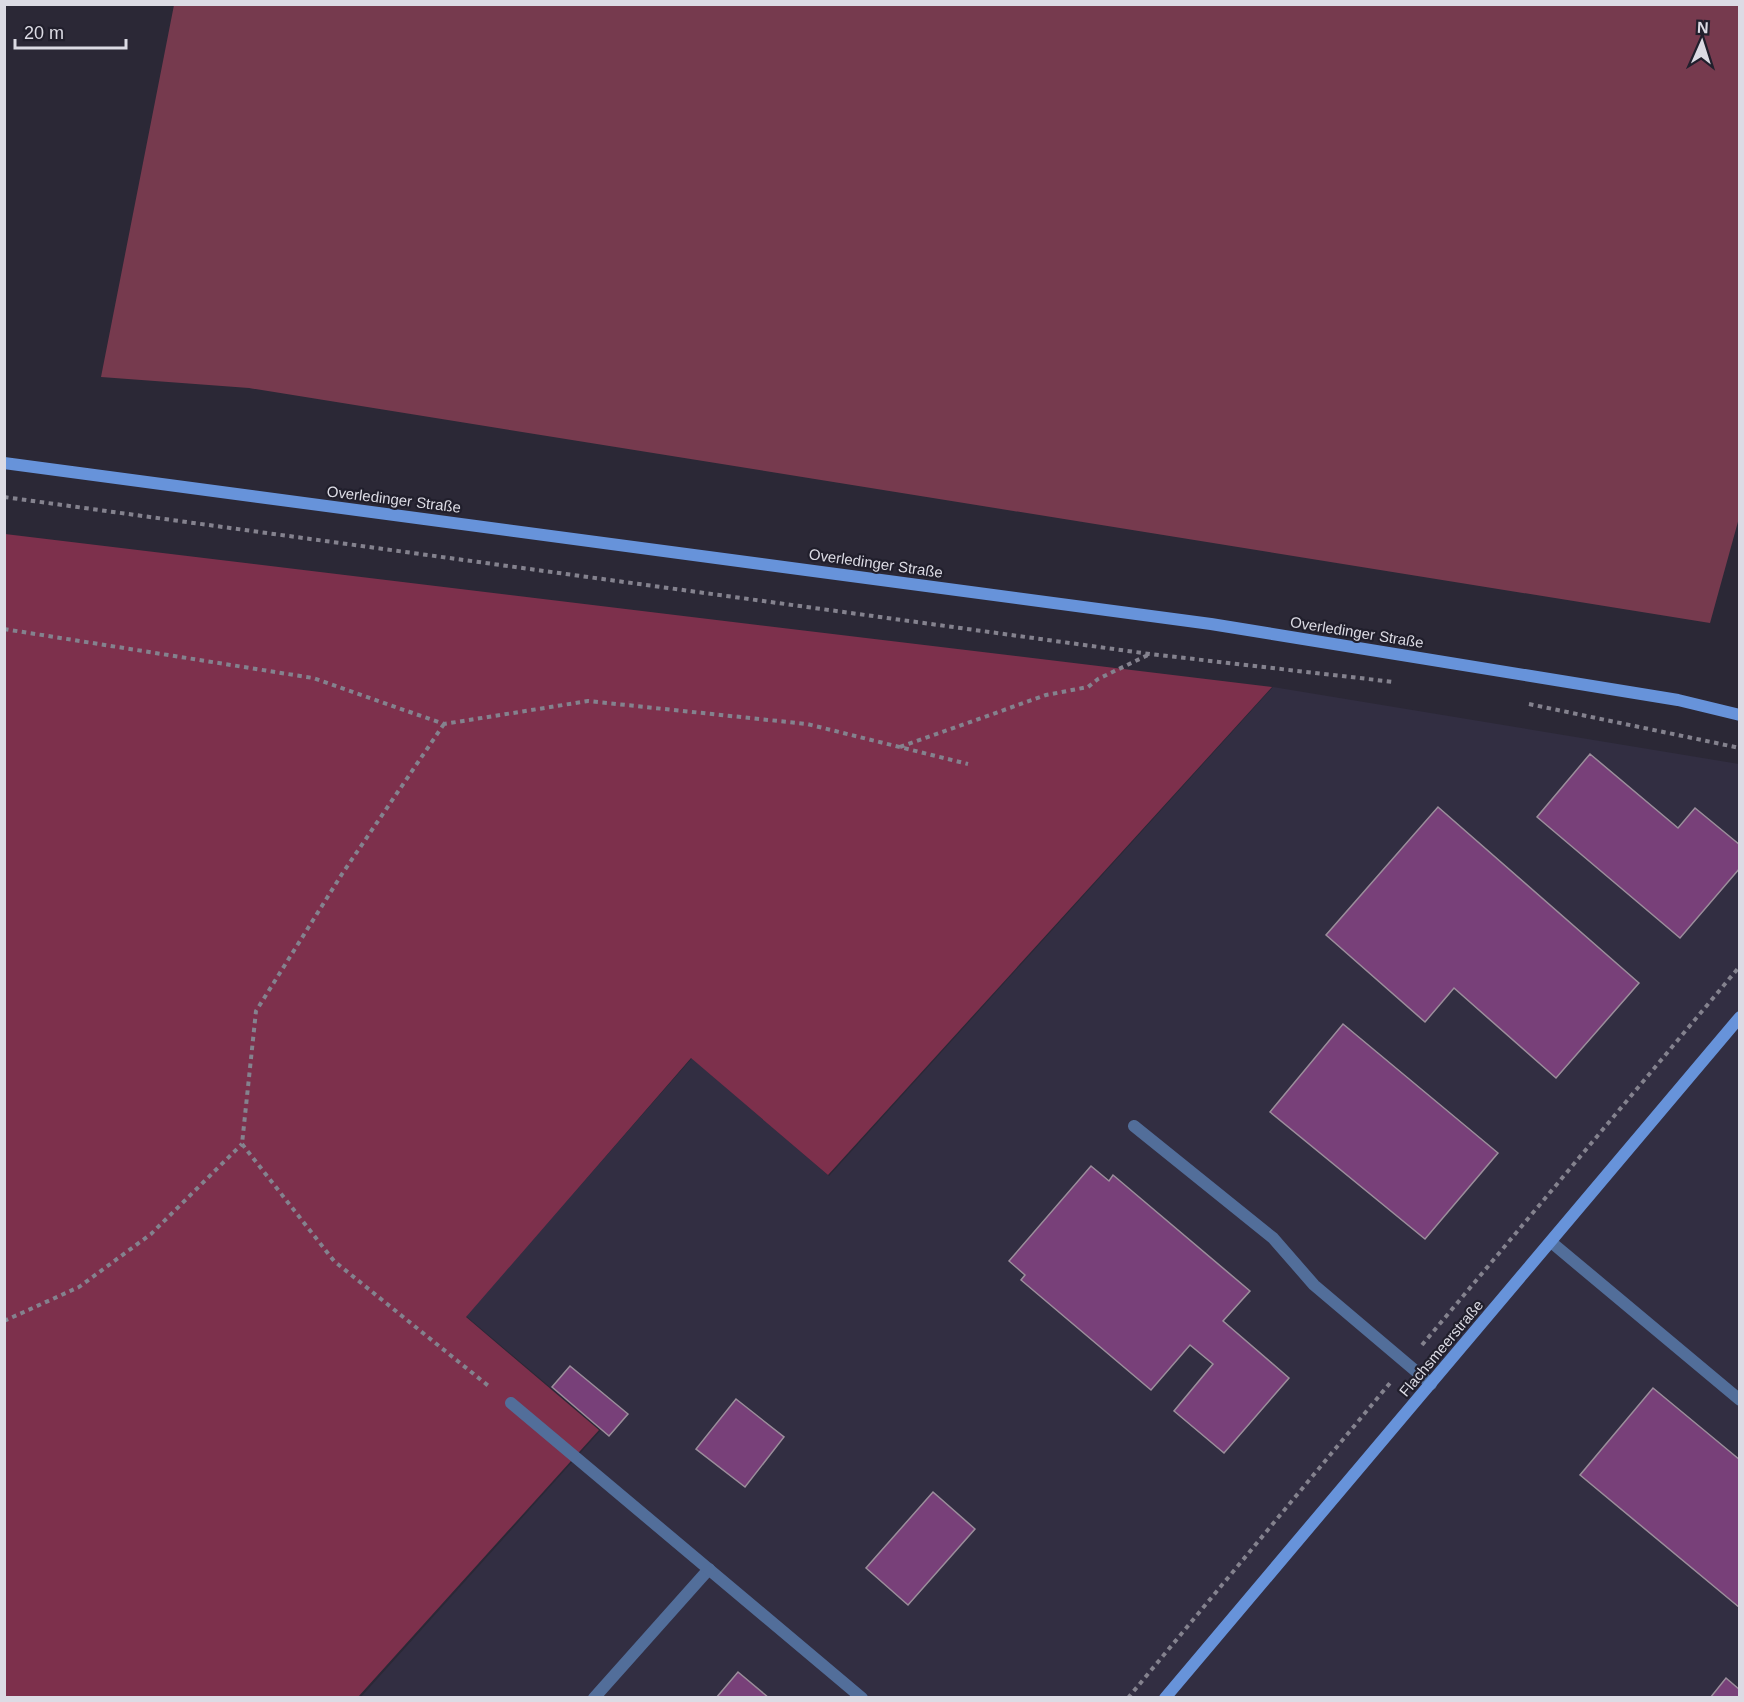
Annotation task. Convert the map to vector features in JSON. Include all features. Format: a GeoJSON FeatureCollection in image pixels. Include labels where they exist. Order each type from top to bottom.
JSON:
{"type":"FeatureCollection","features":[{"type":"Feature","properties":{"kind":"street","name":"Overledinger Straße"},"geometry":{"type":"LineString","coordinates":[[4,463],[1211,624],[1678,700],[1740,715]]}},
{"type":"Feature","properties":{"kind":"street","name":"Flachsmeerstraße"},"geometry":{"type":"LineString","coordinates":[[1165,1698],[1740,1017]]}},
{"type":"Feature","properties":{"kind":"street"},"geometry":{"type":"LineString","coordinates":[[1134,1126],[1273,1238],[1314,1285],[1431,1383]]}},
{"type":"Feature","properties":{"kind":"street"},"geometry":{"type":"LineString","coordinates":[[1551,1242],[1740,1400]]}},
{"type":"Feature","properties":{"kind":"street"},"geometry":{"type":"LineString","coordinates":[[511,1403],[862,1698]]}},
{"type":"Feature","properties":{"kind":"street"},"geometry":{"type":"LineString","coordinates":[[594,1698],[709,1569]]}},
{"type":"Feature","properties":{"kind":"path"},"geometry":{"type":"LineString","coordinates":[[4,497],[1150,654],[1405,683]]}},
{"type":"Feature","properties":{"kind":"path"},"geometry":{"type":"LineString","coordinates":[[4,629],[313,678],[444,724],[588,701],[807,724],[968,764]]}},
{"type":"Feature","properties":{"kind":"path"},"geometry":{"type":"LineString","coordinates":[[899,747],[1046,695],[1088,687],[1098,679],[1150,654]]}},
{"type":"Feature","properties":{"kind":"path"},"geometry":{"type":"LineString","coordinates":[[1518,702],[1740,748]]}},
{"type":"Feature","properties":{"kind":"path"},"geometry":{"type":"LineString","coordinates":[[4,1320],[79,1287],[151,1234],[243,1143],[256,1011],[342,874],[444,724]]}},
{"type":"Feature","properties":{"kind":"path"},"geometry":{"type":"LineString","coordinates":[[1128,1698],[1740,966]]}},
{"type":"Feature","properties":{"kind":"path"},"geometry":{"type":"LineString","coordinates":[[243,1143],[334,1261],[511,1403]]}},
{"type":"Feature","properties":{"kind":"shaded area"},"geometry":{"type":"Polygon","coordinates":[[[174,5],[1739,5],[1739,518],[1710,623],[249,388],[101,377],[174,5]]]}},
{"type":"Feature","properties":{"kind":"shaded area"},"geometry":{"type":"Polygon","coordinates":[[[5,534],[1272,687],[828,1175],[691,1058],[466,1317],[599,1430],[358,1697],[5,1698],[5,534]]]}},
{"type":"Feature","properties":{"kind":"shaded area"},"geometry":{"type":"Polygon","coordinates":[[[1273,687],[1739,764],[1739,1697],[360,1698],[601,1430],[466,1316],[692,1058],[829,1176],[1273,687]]]}},
{"type":"Feature","properties":{"kind":"building"},"geometry":{"type":"Polygon","coordinates":[[[1590,754],[1678,828],[1695,808],[1740,845],[1740,868],[1680,938],[1537,817],[1590,754]]]}},
{"type":"Feature","properties":{"kind":"building"},"geometry":{"type":"Polygon","coordinates":[[[1438,807],[1639,983],[1556,1078],[1454,988],[1425,1022],[1326,935],[1438,807]]]}},
{"type":"Feature","properties":{"kind":"building"},"geometry":{"type":"Polygon","coordinates":[[[1343,1024],[1498,1153],[1425,1239],[1270,1112],[1343,1024]]]}},
{"type":"Feature","properties":{"kind":"building"},"geometry":{"type":"Polygon","coordinates":[[[1091,1166],[1109,1181],[1113,1175],[1250,1291],[1223,1321],[1289,1378],[1224,1453],[1174,1411],[1213,1364],[1190,1345],[1151,1390],[1021,1280],[1025,1275],[1009,1261],[1091,1166]]]}},
{"type":"Feature","properties":{"kind":"building"},"geometry":{"type":"Polygon","coordinates":[[[570,1366],[628,1414],[609,1436],[552,1387],[570,1366]]]}},
{"type":"Feature","properties":{"kind":"building"},"geometry":{"type":"Polygon","coordinates":[[[1653,1388],[1740,1460],[1740,1608],[1580,1475],[1653,1388]]]}},
{"type":"Feature","properties":{"kind":"building"},"geometry":{"type":"Polygon","coordinates":[[[736,1399],[784,1437],[745,1487],[696,1449],[736,1399]]]}},
{"type":"Feature","properties":{"kind":"building"},"geometry":{"type":"Polygon","coordinates":[[[933,1492],[975,1529],[908,1605],[866,1568],[933,1492]]]}},
{"type":"Feature","properties":{"kind":"building"},"geometry":{"type":"Polygon","coordinates":[[[738,1672],[769,1698],[716,1698],[738,1672]]]}},
{"type":"Feature","properties":{"kind":"building"},"geometry":{"type":"Polygon","coordinates":[[[1726,1678],[1740,1690],[1740,1698],[1710,1698],[1726,1678]]]}}]}
